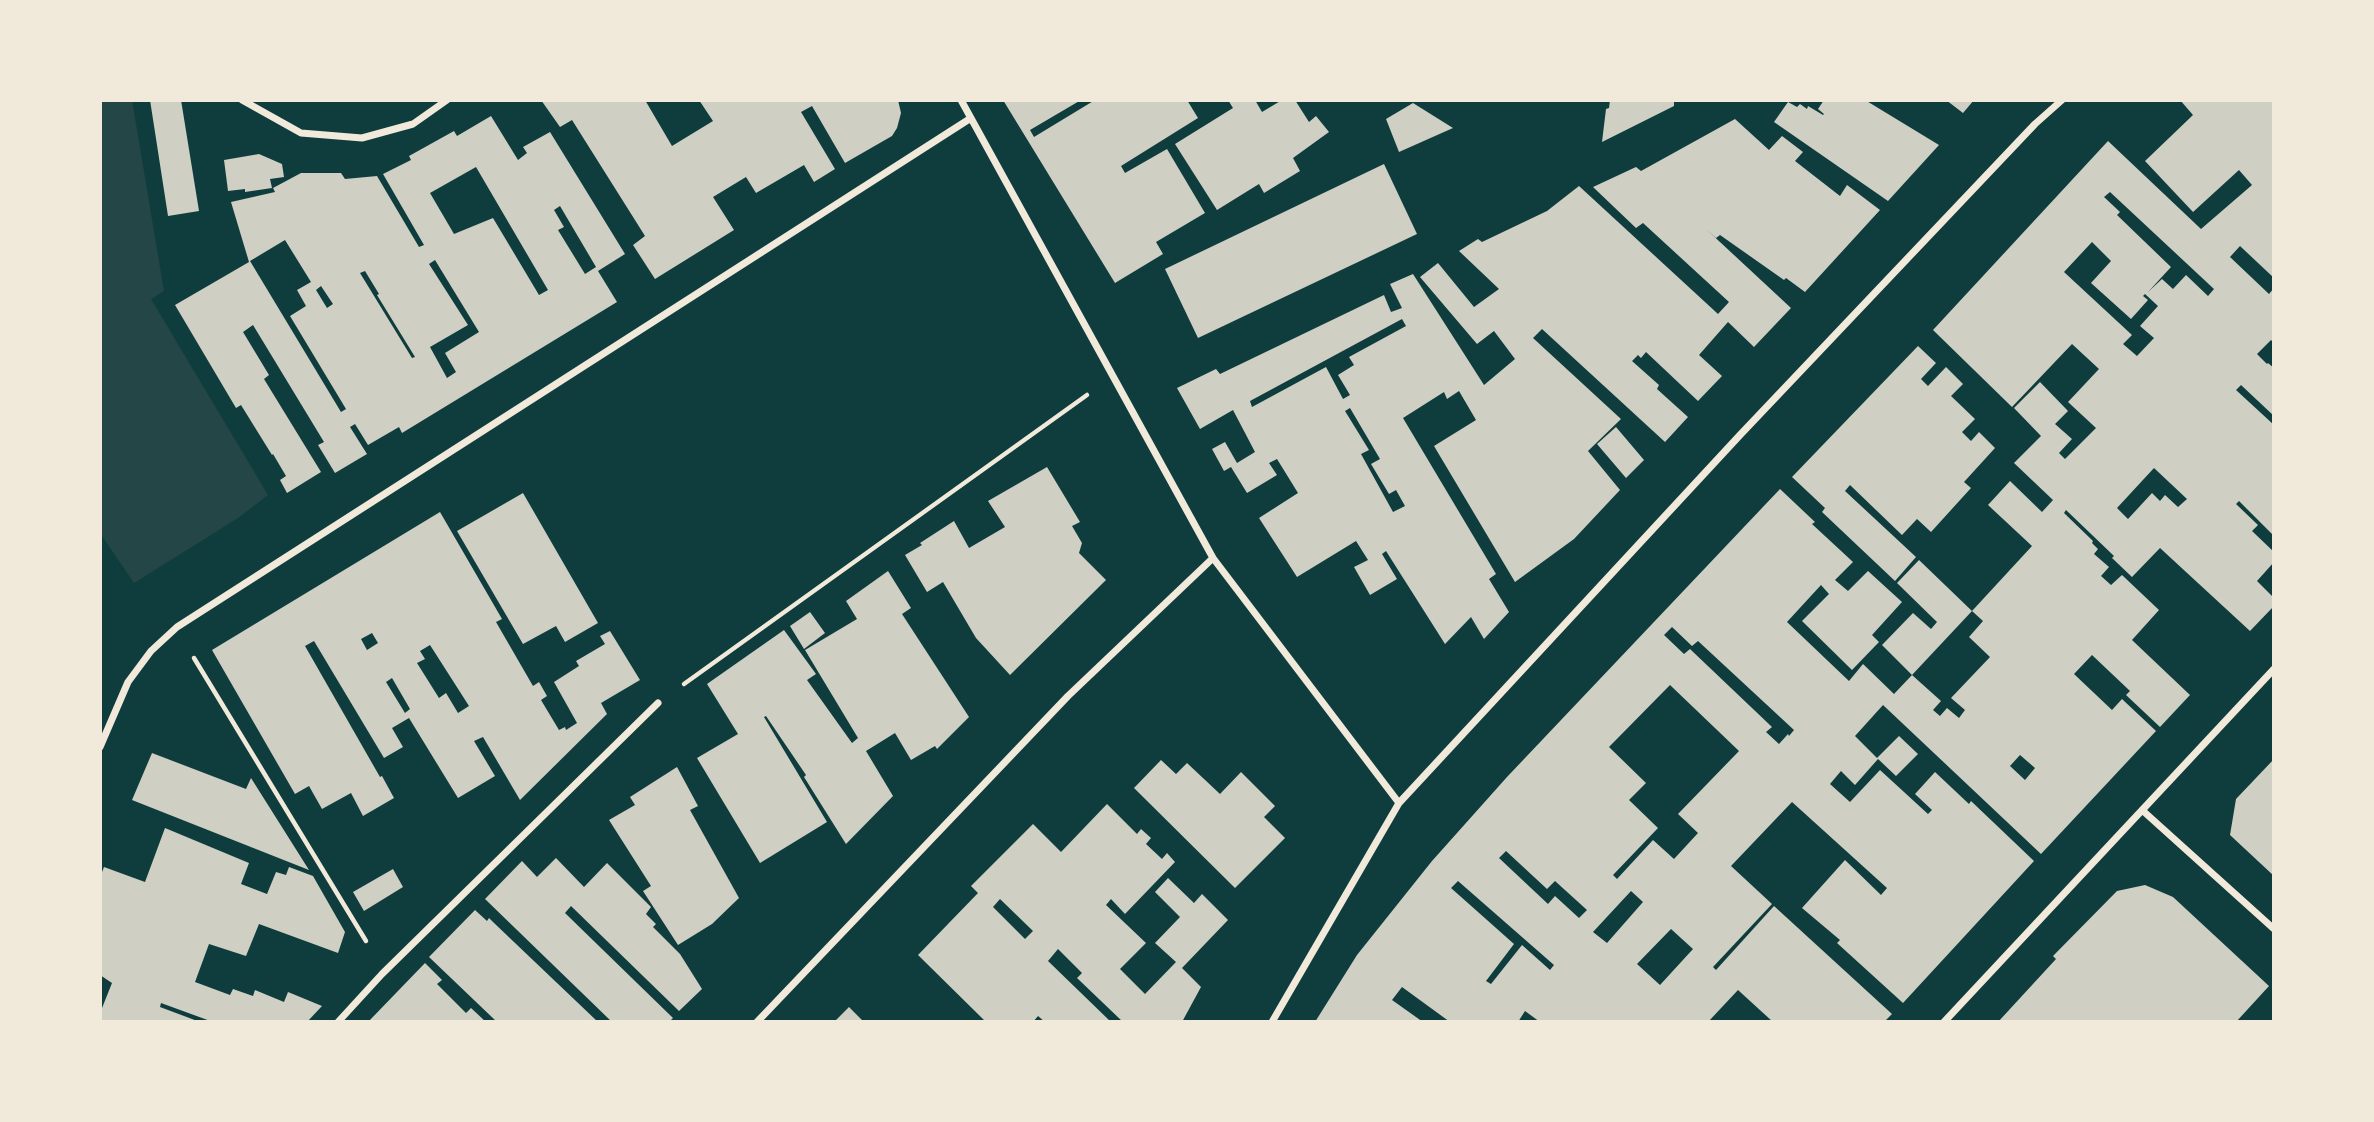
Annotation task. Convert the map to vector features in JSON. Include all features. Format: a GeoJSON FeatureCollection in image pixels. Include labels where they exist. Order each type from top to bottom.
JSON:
{"type":"FeatureCollection","features":[{"type":"Feature","properties":{"kind":"street"},"geometry":{"type":"LineString","coordinates":[[242,100],[301,133],[362,138],[412,124],[447,100]]}},
{"type":"Feature","properties":{"kind":"street"},"geometry":{"type":"LineString","coordinates":[[961,100],[1213,558],[1399,803]]}},
{"type":"Feature","properties":{"kind":"street"},"geometry":{"type":"LineString","coordinates":[[1272,1022],[1399,803],[1749,425],[2025,134],[2062,100]]}},
{"type":"Feature","properties":{"kind":"street"},"geometry":{"type":"LineString","coordinates":[[100,747],[128,682],[151,651],[177,627],[971,118]]}},
{"type":"Feature","properties":{"kind":"street"},"geometry":{"type":"LineString","coordinates":[[757,1022],[1068,696],[1213,558]]}},
{"type":"Feature","properties":{"kind":"street"},"geometry":{"type":"LineString","coordinates":[[1944,1022],[2274,669]]}},
{"type":"Feature","properties":{"kind":"street"},"geometry":{"type":"LineString","coordinates":[[338,1022],[382,974],[658,703]]}},
{"type":"Feature","properties":{"kind":"street"},"geometry":{"type":"LineString","coordinates":[[2142,810],[2274,929]]}},
{"type":"Feature","properties":{"kind":"path"},"geometry":{"type":"LineString","coordinates":[[658,703],[1113,377]]}},
{"type":"Feature","properties":{"kind":"path"},"geometry":{"type":"LineString","coordinates":[[177,627],[371,949],[382,974]]}},
{"type":"Feature","properties":{"kind":"shaded area"},"geometry":{"type":"Polygon","coordinates":[[[100,100],[132,100],[164,291],[151,299],[268,495],[238,518],[134,583],[100,533],[100,100]]]}},
{"type":"Feature","properties":{"kind":"building"},"geometry":{"type":"Polygon","coordinates":[[[150,100],[181,100],[199,211],[168,216],[150,100]]]}},
{"type":"Feature","properties":{"kind":"building"},"geometry":{"type":"Polygon","coordinates":[[[541,100],[645,100],[672,146],[713,121],[699,100],[898,100],[901,113],[892,136],[845,163],[812,106],[801,112],[835,169],[814,182],[804,165],[756,193],[746,177],[713,197],[734,230],[655,279],[633,245],[645,236],[572,120],[560,127],[541,100]]]}},
{"type":"Feature","properties":{"kind":"building"},"geometry":{"type":"Polygon","coordinates":[[[1003,100],[1081,100],[1030,130],[1034,137],[1095,100],[1187,100],[1198,118],[1121,166],[1125,173],[1167,149],[1205,213],[1156,242],[1163,254],[1115,283],[1003,100]]]}},
{"type":"Feature","properties":{"kind":"building"},"geometry":{"type":"Polygon","coordinates":[[[1228,100],[1255,100],[1262,112],[1282,100],[1295,100],[1309,122],[1316,116],[1329,132],[1293,158],[1300,171],[1264,193],[1259,184],[1217,210],[1175,144],[1233,108],[1228,100]]]}},
{"type":"Feature","properties":{"kind":"building"},"geometry":{"type":"Polygon","coordinates":[[[1610,100],[1674,100],[1674,106],[1602,142],[1606,109],[1609,108],[1610,100]]]}},
{"type":"Feature","properties":{"kind":"building"},"geometry":{"type":"Polygon","coordinates":[[[1824,100],[1865,100],[1939,145],[1888,201],[1774,122],[1788,102],[1797,107],[1800,104],[1807,109],[1808,106],[1823,115],[1818,109],[1824,100]]]}},
{"type":"Feature","properties":{"kind":"building"},"geometry":{"type":"Polygon","coordinates":[[[1946,100],[1974,100],[1963,113],[1946,100]]]}},
{"type":"Feature","properties":{"kind":"building"},"geometry":{"type":"Polygon","coordinates":[[[2180,100],[2274,100],[2274,278],[2240,246],[2230,257],[2269,294],[2274,288],[2274,343],[2271,340],[2257,354],[2274,368],[2274,416],[2241,385],[2236,390],[2274,425],[2274,536],[2239,501],[2236,504],[2258,525],[2252,531],[2274,552],[2274,562],[2257,581],[2274,598],[2274,606],[2250,631],[2160,548],[2132,577],[2066,510],[2064,513],[2093,541],[2098,549],[2094,554],[2109,567],[2101,576],[2111,585],[2122,575],[2159,610],[2132,640],[2190,695],[2160,727],[2126,695],[2130,691],[2092,655],[2074,674],[2112,710],[2122,699],[2156,731],[2041,854],[1883,705],[1855,736],[1878,759],[1855,785],[1841,771],[1830,784],[1850,802],[1880,770],[1928,814],[1932,810],[1915,794],[1935,772],[1969,804],[1971,801],[2034,861],[1903,1003],[1837,943],[1840,940],[1802,908],[1845,860],[1881,895],[1887,888],[1792,802],[1731,866],[1772,904],[1713,967],[1716,970],[1774,906],[1892,1014],[1884,1022],[1773,1022],[1738,990],[1708,1022],[1540,1022],[1525,1011],[1518,1022],[1450,1022],[1402,987],[1392,1000],[1423,1022],[1315,1022],[1357,955],[1432,861],[1507,777],[1780,489],[1815,522],[1812,524],[1853,562],[1835,580],[1848,591],[1868,571],[1902,602],[1872,635],[1879,642],[1852,670],[1802,621],[1829,594],[1821,585],[1787,622],[1849,681],[1863,664],[1894,694],[1912,675],[1941,701],[1933,710],[1940,716],[1947,708],[1959,718],[1965,710],[1951,698],[1990,657],[1969,637],[1983,621],[1972,611],[2032,546],[1988,505],[2010,481],[2042,512],[2053,500],[2014,463],[2041,436],[2014,408],[2040,382],[2068,411],[2055,424],[2072,439],[2059,453],[2065,459],[2096,428],[2068,402],[2099,369],[2072,344],[2012,407],[1933,330],[2108,141],[2201,229],[2252,185],[2239,170],[2193,212],[2145,161],[2193,115],[2180,100]],[[2110,192],[2104,197],[2120,212],[2117,215],[2171,267],[2148,292],[2162,279],[2173,289],[2186,275],[2208,296],[2214,289],[2110,192]],[[2092,242],[2064,272],[2132,335],[2123,344],[2137,356],[2154,338],[2140,326],[2158,306],[2145,294],[2143,296],[2148,300],[2131,319],[2091,283],[2111,261],[2092,242]],[[2154,468],[2117,508],[2128,519],[2152,493],[2160,501],[2165,495],[2178,507],[2187,499],[2154,468]],[[1672,627],[1664,635],[1684,654],[1690,649],[1772,727],[1766,732],[1779,744],[1794,730],[1698,641],[1692,646],[1672,627]],[[1670,685],[1609,747],[1646,783],[1629,800],[1658,828],[1613,875],[1617,879],[1653,840],[1674,859],[1698,833],[1678,814],[1739,751],[1670,685]],[[2020,755],[2010,766],[2025,780],[2035,768],[2020,755]],[[1506,851],[1499,858],[1548,904],[1555,896],[1579,918],[1587,910],[1555,881],[1547,889],[1506,851]],[[1458,881],[1451,888],[1514,944],[1486,981],[1491,984],[1522,945],[1550,970],[1554,965],[1458,881]],[[1631,891],[1593,932],[1607,943],[1643,902],[1631,891]],[[1671,929],[1637,964],[1660,985],[1693,949],[1671,929]]]}},
{"type":"Feature","properties":{"kind":"building"},"geometry":{"type":"Polygon","coordinates":[[[1413,103],[1453,128],[1399,152],[1386,119],[1413,103]]]}},
{"type":"Feature","properties":{"kind":"building"},"geometry":{"type":"Polygon","coordinates":[[[491,116],[518,160],[527,153],[523,147],[550,132],[625,254],[598,271],[617,302],[402,433],[399,427],[368,445],[355,424],[350,427],[367,454],[335,473],[318,445],[324,442],[253,325],[243,332],[269,375],[264,379],[321,472],[287,493],[280,480],[286,476],[273,454],[241,405],[236,408],[175,305],[249,262],[231,202],[275,192],[273,188],[301,173],[341,173],[345,179],[377,176],[419,247],[424,245],[383,174],[411,160],[409,156],[454,131],[457,136],[491,116]],[[476,167],[430,193],[454,234],[493,218],[539,295],[548,290],[476,167]],[[560,206],[554,210],[564,227],[558,230],[585,274],[596,267],[560,206]],[[285,240],[250,261],[341,412],[346,409],[290,316],[306,306],[297,290],[311,282],[285,240]],[[435,260],[429,264],[468,325],[430,347],[447,378],[456,372],[445,353],[479,332],[435,260]],[[365,271],[360,273],[412,358],[415,357],[365,271]],[[321,286],[316,290],[327,308],[333,304],[321,286]]]}},
{"type":"Feature","properties":{"kind":"building"},"geometry":{"type":"Polygon","coordinates":[[[1735,119],[1769,150],[1782,136],[1803,152],[1795,161],[1840,196],[1847,185],[1880,210],[1805,292],[1720,235],[1716,238],[1706,229],[1791,308],[1754,347],[1728,322],[1699,355],[1722,376],[1698,401],[1646,352],[1641,358],[1638,355],[1632,361],[1659,385],[1657,389],[1688,417],[1665,442],[1542,329],[1533,338],[1621,419],[1588,451],[1620,490],[1574,539],[1515,582],[1434,446],[1476,420],[1459,391],[1447,399],[1444,392],[1403,418],[1496,574],[1489,579],[1509,612],[1484,639],[1471,617],[1445,644],[1386,551],[1382,554],[1397,579],[1370,595],[1354,567],[1368,560],[1356,541],[1297,577],[1259,518],[1298,493],[1277,459],[1269,463],[1277,475],[1247,493],[1231,467],[1224,471],[1212,449],[1225,442],[1237,463],[1255,452],[1233,410],[1200,429],[1177,388],[1216,369],[1220,374],[1384,295],[1391,312],[1402,308],[1390,284],[1413,274],[1484,385],[1515,359],[1494,331],[1477,344],[1420,277],[1438,263],[1474,307],[1499,289],[1459,251],[1478,239],[1482,242],[1547,211],[1579,186],[1718,314],[1729,302],[1643,223],[1636,228],[1593,187],[1636,167],[1641,171],[1735,119]],[[1402,319],[1250,401],[1252,407],[1326,367],[1343,399],[1350,395],[1338,375],[1354,365],[1349,357],[1406,326],[1402,319]],[[1350,408],[1345,411],[1369,450],[1361,454],[1393,512],[1405,506],[1396,490],[1389,494],[1371,464],[1380,459],[1350,408]]]}},
{"type":"Feature","properties":{"kind":"building"},"geometry":{"type":"Polygon","coordinates":[[[259,154],[282,164],[284,177],[270,179],[272,188],[245,192],[245,189],[228,191],[224,160],[259,154]]]}},
{"type":"Feature","properties":{"kind":"building"},"geometry":{"type":"Polygon","coordinates":[[[1384,164],[1417,234],[1198,338],[1165,269],[1384,164]]]}},
{"type":"Feature","properties":{"kind":"building"},"geometry":{"type":"Polygon","coordinates":[[[1918,346],[1936,363],[1921,379],[1928,386],[1946,367],[1963,384],[1951,396],[1975,419],[1962,432],[1971,441],[1979,432],[1995,448],[1964,482],[1971,488],[1931,532],[1917,519],[1902,535],[1850,485],[1845,491],[1916,557],[1895,581],[1822,512],[1825,508],[1792,477],[1918,346]]]}},
{"type":"Feature","properties":{"kind":"building"},"geometry":{"type":"Polygon","coordinates":[[[1616,427],[1644,460],[1626,478],[1597,444],[1616,427]]]}},
{"type":"Feature","properties":{"kind":"building"},"geometry":{"type":"Polygon","coordinates":[[[1047,467],[1080,522],[1072,526],[1082,543],[1079,553],[1106,580],[1010,675],[976,638],[943,582],[927,592],[905,555],[954,521],[969,548],[1005,527],[988,501],[1047,467]]]}},
{"type":"Feature","properties":{"kind":"building"},"geometry":{"type":"Polygon","coordinates":[[[523,493],[598,623],[565,642],[556,626],[523,644],[457,531],[523,493]]]}},
{"type":"Feature","properties":{"kind":"building"},"geometry":{"type":"Polygon","coordinates":[[[440,512],[502,619],[496,622],[533,686],[539,682],[547,696],[541,700],[559,730],[565,727],[566,730],[577,723],[554,682],[579,666],[576,661],[605,644],[600,636],[610,631],[640,680],[601,703],[607,714],[520,800],[483,737],[474,741],[495,776],[458,798],[409,718],[392,728],[403,747],[384,758],[314,641],[305,646],[394,798],[363,816],[351,793],[322,809],[309,786],[295,794],[212,650],[440,512]],[[372,633],[361,639],[367,650],[378,643],[372,633]],[[430,645],[420,651],[425,659],[417,663],[439,698],[446,693],[458,713],[469,706],[430,645]],[[392,678],[386,682],[405,713],[410,709],[392,678]]]}},
{"type":"Feature","properties":{"kind":"building"},"geometry":{"type":"Polygon","coordinates":[[[1919,560],[1972,611],[1912,675],[1882,645],[1913,613],[1931,629],[1937,622],[1897,583],[1919,560]]]}},
{"type":"Feature","properties":{"kind":"building"},"geometry":{"type":"Polygon","coordinates":[[[888,571],[911,608],[902,614],[969,717],[937,749],[935,746],[911,760],[895,733],[866,751],[893,796],[846,844],[804,777],[806,775],[766,716],[764,717],[827,822],[760,863],[697,758],[738,734],[707,684],[784,630],[816,674],[807,680],[852,743],[858,738],[805,650],[857,619],[846,601],[888,571]]]}},
{"type":"Feature","properties":{"kind":"building"},"geometry":{"type":"Polygon","coordinates":[[[810,612],[825,633],[804,649],[790,626],[810,612]]]}},
{"type":"Feature","properties":{"kind":"building"},"geometry":{"type":"Polygon","coordinates":[[[1899,736],[1918,754],[1896,776],[1877,758],[1899,736]]]}},
{"type":"Feature","properties":{"kind":"building"},"geometry":{"type":"Polygon","coordinates":[[[152,753],[246,789],[251,778],[309,870],[132,800],[152,753]]]}},
{"type":"Feature","properties":{"kind":"building"},"geometry":{"type":"Polygon","coordinates":[[[2274,759],[2274,876],[2230,835],[2236,799],[2274,759]]]}},
{"type":"Feature","properties":{"kind":"building"},"geometry":{"type":"Polygon","coordinates":[[[1161,760],[1176,774],[1187,763],[1220,794],[1241,772],[1275,806],[1264,817],[1285,838],[1235,888],[1134,788],[1161,760]]]}},
{"type":"Feature","properties":{"kind":"building"},"geometry":{"type":"Polygon","coordinates":[[[677,767],[698,806],[690,810],[739,898],[712,924],[678,945],[643,891],[651,886],[609,820],[635,805],[630,797],[677,767]]]}},
{"type":"Feature","properties":{"kind":"building"},"geometry":{"type":"Polygon","coordinates":[[[1107,804],[1137,834],[1141,829],[1151,838],[1146,844],[1162,859],[1167,853],[1175,862],[1125,914],[1111,899],[1106,905],[1146,943],[1120,969],[1145,994],[1176,962],[1155,943],[1180,917],[1155,892],[1168,878],[1194,903],[1202,894],[1228,920],[1182,968],[1201,987],[1182,1022],[1123,1022],[1077,978],[1082,973],[1058,949],[1048,961],[1111,1022],[1045,1022],[1038,1016],[1033,1022],[986,1022],[918,955],[978,893],[971,886],[1033,824],[1061,852],[1107,804]],[[1000,899],[993,907],[1025,939],[1033,931],[1000,899]]]}},
{"type":"Feature","properties":{"kind":"building"},"geometry":{"type":"Polygon","coordinates":[[[165,828],[249,863],[241,884],[267,894],[276,872],[286,875],[289,867],[313,876],[345,932],[338,953],[259,924],[246,956],[209,944],[195,982],[230,995],[233,989],[253,996],[255,990],[284,1002],[288,992],[322,1006],[307,1022],[213,1022],[161,1003],[160,1007],[200,1022],[100,1022],[100,1013],[112,983],[100,975],[100,877],[104,867],[145,882],[165,828]]]}},
{"type":"Feature","properties":{"kind":"building"},"geometry":{"type":"Polygon","coordinates":[[[556,858],[584,887],[607,863],[651,907],[646,914],[656,924],[653,927],[680,954],[702,989],[679,1011],[571,906],[565,913],[673,1018],[669,1022],[612,1022],[485,899],[522,861],[537,877],[556,858]]]}},
{"type":"Feature","properties":{"kind":"building"},"geometry":{"type":"Polygon","coordinates":[[[393,869],[403,887],[364,911],[353,892],[393,869]]]}},
{"type":"Feature","properties":{"kind":"building"},"geometry":{"type":"Polygon","coordinates":[[[2145,885],[2173,897],[2269,986],[2236,1022],[1998,1022],[2056,959],[2053,956],[2117,891],[2145,885]]]}},
{"type":"Feature","properties":{"kind":"building"},"geometry":{"type":"Polygon","coordinates":[[[475,910],[487,921],[489,918],[598,1022],[497,1022],[429,957],[475,910]]]}},
{"type":"Feature","properties":{"kind":"building"},"geometry":{"type":"Polygon","coordinates":[[[425,963],[442,980],[437,984],[466,1013],[471,1008],[486,1022],[368,1022],[425,963]]]}},
{"type":"Feature","properties":{"kind":"building"},"geometry":{"type":"Polygon","coordinates":[[[849,1007],[864,1022],[834,1022],[849,1007]]]}}]}
